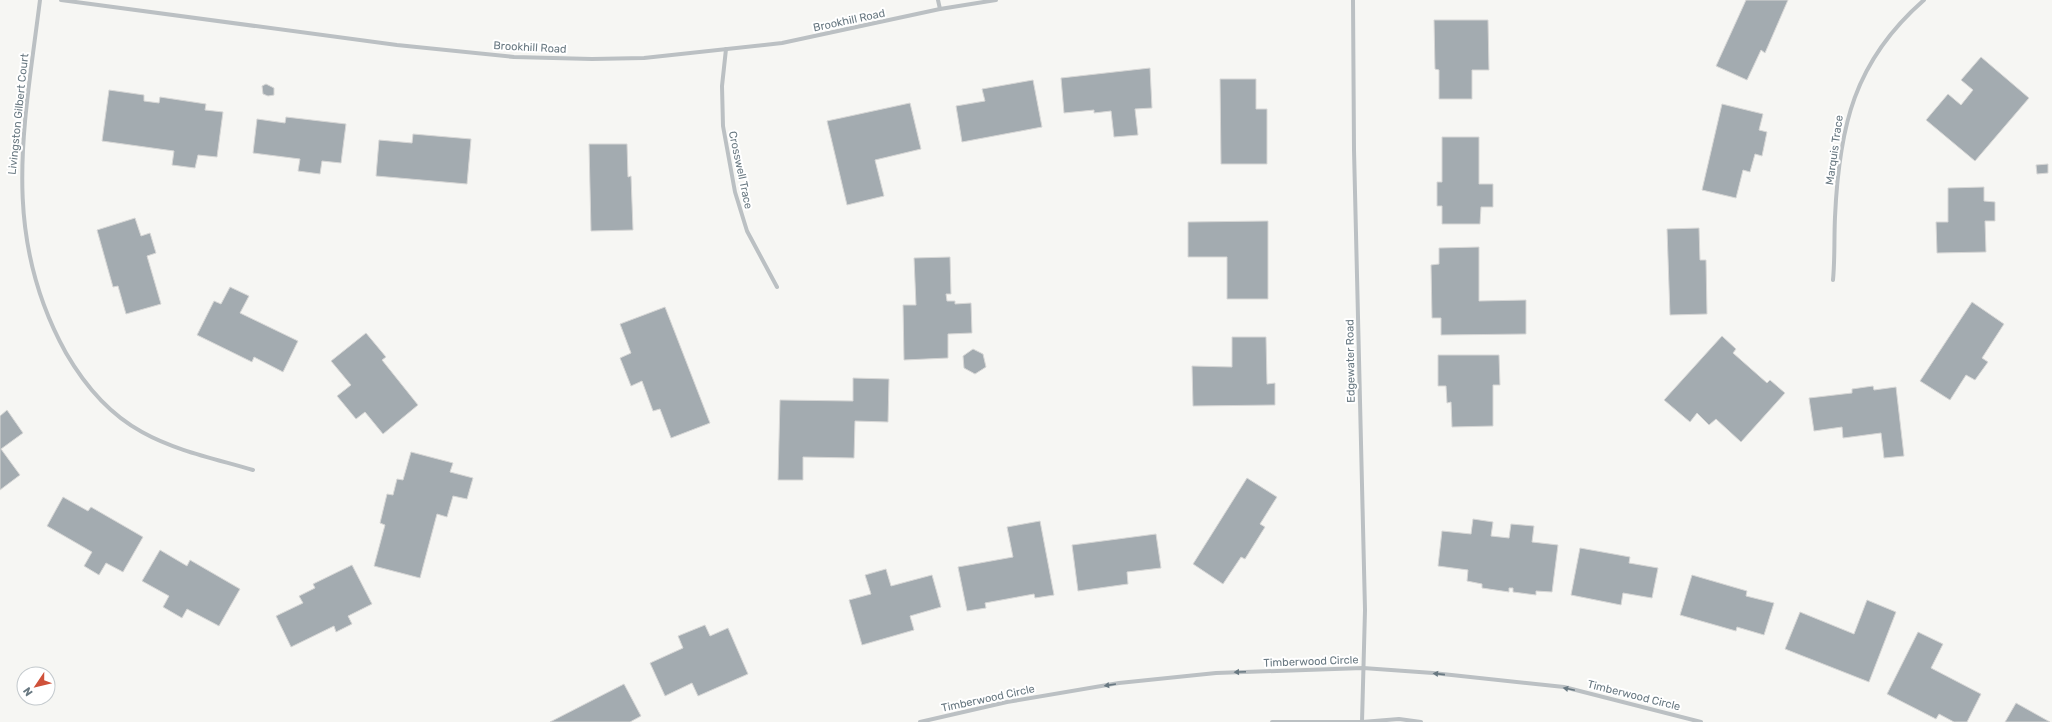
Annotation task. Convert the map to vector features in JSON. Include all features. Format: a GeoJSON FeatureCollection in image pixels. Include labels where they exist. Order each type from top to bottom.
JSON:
{"type":"FeatureCollection","features":[{"type":"Feature","properties":{"kind":"street","name":"Livingston Gilbert Court"},"geometry":{"type":"LineString","coordinates":[[40,0],[19,160],[20,206],[25,246],[34,284],[50,327],[79,376],[102,401],[123,419],[142,432],[180,449],[254,470]]}},
{"type":"Feature","properties":{"kind":"street","name":"Brookhill Road"},"geometry":{"type":"LineString","coordinates":[[61,0],[397,45],[514,57],[644,58],[782,43],[940,10],[996,0]]}},
{"type":"Feature","properties":{"kind":"street"},"geometry":{"type":"LineString","coordinates":[[938,0],[940,10]]}},
{"type":"Feature","properties":{"kind":"street","name":"Edgewater Road"},"geometry":{"type":"LineString","coordinates":[[1353,0],[1354,150],[1365,610],[1362,722]]}},
{"type":"Feature","properties":{"kind":"street","name":"Marquis Trace"},"geometry":{"type":"LineString","coordinates":[[1833,280],[1835,255],[1835,217],[1842,142],[1857,88],[1873,57],[1884,42],[1906,15],[1924,0]]}},
{"type":"Feature","properties":{"kind":"street","name":"Crosswell Trace"},"geometry":{"type":"LineString","coordinates":[[726,49],[722,86],[723,126],[735,192],[747,231],[777,287]]}},
{"type":"Feature","properties":{"kind":"street","name":"Timberwood Circle"},"geometry":{"type":"LineString","coordinates":[[920,722],[1007,702],[1119,683],[1216,673],[1363,668],[1433,673],[1564,687],[1701,722]]}},
{"type":"Feature","properties":{"kind":"street"},"geometry":{"type":"LineString","coordinates":[[1272,722],[1362,722],[1399,719],[1421,722]]}},
{"type":"Feature","properties":{"kind":"building"},"geometry":{"type":"Polygon","coordinates":[[[1746,0],[1788,0],[1765,53],[1761,50],[1747,80],[1716,66],[1746,0]]]}},
{"type":"Feature","properties":{"kind":"building"},"geometry":{"type":"Polygon","coordinates":[[[1434,20],[1488,20],[1489,70],[1472,70],[1472,99],[1439,99],[1439,70],[1435,69],[1434,20]]]}},
{"type":"Feature","properties":{"kind":"building"},"geometry":{"type":"Polygon","coordinates":[[[1981,57],[2029,98],[1975,161],[1926,120],[1948,94],[1961,105],[1973,90],[1961,80],[1981,57]]]}},
{"type":"Feature","properties":{"kind":"building"},"geometry":{"type":"Polygon","coordinates":[[[1150,68],[1152,108],[1135,109],[1138,135],[1114,137],[1111,111],[1094,113],[1094,110],[1064,113],[1061,78],[1150,68]]]}},
{"type":"Feature","properties":{"kind":"building"},"geometry":{"type":"Polygon","coordinates":[[[1220,79],[1256,79],[1256,109],[1267,109],[1267,164],[1221,164],[1220,79]]]}},
{"type":"Feature","properties":{"kind":"building"},"geometry":{"type":"Polygon","coordinates":[[[1033,80],[1042,127],[962,142],[956,106],[985,101],[982,89],[1033,80]]]}},
{"type":"Feature","properties":{"kind":"building"},"geometry":{"type":"Polygon","coordinates":[[[266,84],[274,88],[274,95],[268,96],[263,94],[262,86],[266,84]]]}},
{"type":"Feature","properties":{"kind":"building"},"geometry":{"type":"Polygon","coordinates":[[[109,90],[144,95],[144,101],[159,103],[160,97],[206,104],[205,110],[223,112],[217,157],[198,155],[195,168],[172,165],[174,151],[102,141],[109,90]]]}},
{"type":"Feature","properties":{"kind":"building"},"geometry":{"type":"Polygon","coordinates":[[[910,103],[921,149],[875,160],[884,196],[847,205],[827,121],[910,103]]]}},
{"type":"Feature","properties":{"kind":"building"},"geometry":{"type":"Polygon","coordinates":[[[1722,104],[1763,114],[1759,130],[1767,132],[1762,156],[1755,154],[1750,172],[1743,170],[1736,198],[1702,190],[1722,104]]]}},
{"type":"Feature","properties":{"kind":"building"},"geometry":{"type":"Polygon","coordinates":[[[286,117],[346,124],[341,163],[322,161],[320,174],[298,171],[300,159],[253,153],[257,119],[285,123],[286,117]]]}},
{"type":"Feature","properties":{"kind":"building"},"geometry":{"type":"Polygon","coordinates":[[[413,134],[471,139],[467,184],[376,176],[379,140],[412,143],[413,134]]]}},
{"type":"Feature","properties":{"kind":"building"},"geometry":{"type":"Polygon","coordinates":[[[1442,137],[1479,137],[1479,184],[1493,184],[1493,207],[1481,207],[1480,224],[1442,224],[1442,206],[1437,206],[1437,182],[1442,182],[1442,137]]]}},
{"type":"Feature","properties":{"kind":"building"},"geometry":{"type":"Polygon","coordinates":[[[589,144],[627,144],[628,177],[631,176],[633,230],[591,231],[589,144]]]}},
{"type":"Feature","properties":{"kind":"building"},"geometry":{"type":"Polygon","coordinates":[[[2048,164],[2048,173],[2037,174],[2036,165],[2048,164]]]}},
{"type":"Feature","properties":{"kind":"building"},"geometry":{"type":"Polygon","coordinates":[[[1984,187],[1984,201],[1995,202],[1995,221],[1985,221],[1986,252],[1937,253],[1936,222],[1948,222],[1948,188],[1984,187]]]}},
{"type":"Feature","properties":{"kind":"building"},"geometry":{"type":"Polygon","coordinates":[[[135,218],[141,236],[150,233],[156,253],[147,256],[161,304],[126,314],[118,286],[113,287],[97,230],[135,218]]]}},
{"type":"Feature","properties":{"kind":"building"},"geometry":{"type":"Polygon","coordinates":[[[1268,221],[1268,299],[1227,299],[1227,257],[1188,257],[1188,222],[1268,221]]]}},
{"type":"Feature","properties":{"kind":"building"},"geometry":{"type":"Polygon","coordinates":[[[1699,228],[1700,260],[1706,260],[1707,314],[1670,315],[1667,229],[1699,228]]]}},
{"type":"Feature","properties":{"kind":"building"},"geometry":{"type":"Polygon","coordinates":[[[1479,247],[1479,301],[1526,300],[1526,334],[1441,335],[1441,318],[1432,318],[1431,265],[1439,264],[1439,248],[1479,247]]]}},
{"type":"Feature","properties":{"kind":"building"},"geometry":{"type":"Polygon","coordinates":[[[950,257],[951,294],[946,294],[947,301],[955,301],[955,304],[971,303],[972,333],[948,334],[948,358],[904,360],[903,305],[916,305],[914,258],[950,257]]]}},
{"type":"Feature","properties":{"kind":"building"},"geometry":{"type":"Polygon","coordinates":[[[230,287],[249,296],[240,313],[298,341],[283,372],[254,357],[252,362],[197,335],[214,301],[221,304],[230,287]]]}},
{"type":"Feature","properties":{"kind":"building"},"geometry":{"type":"Polygon","coordinates":[[[1972,302],[2004,324],[1982,358],[1988,362],[1975,380],[1966,375],[1950,400],[1920,381],[1972,302]]]}},
{"type":"Feature","properties":{"kind":"building"},"geometry":{"type":"Polygon","coordinates":[[[665,307],[710,423],[671,438],[660,409],[653,411],[642,381],[631,386],[620,358],[631,353],[620,324],[665,307]]]}},
{"type":"Feature","properties":{"kind":"building"},"geometry":{"type":"Polygon","coordinates":[[[366,333],[386,357],[382,360],[418,405],[383,434],[365,412],[356,419],[337,396],[351,385],[331,361],[366,333]]]}},
{"type":"Feature","properties":{"kind":"building"},"geometry":{"type":"Polygon","coordinates":[[[1722,336],[1736,349],[1733,353],[1767,383],[1770,380],[1785,393],[1741,442],[1716,419],[1709,425],[1697,413],[1690,422],[1664,400],[1722,336]]]}},
{"type":"Feature","properties":{"kind":"building"},"geometry":{"type":"Polygon","coordinates":[[[1232,337],[1266,337],[1267,384],[1275,383],[1275,405],[1193,406],[1192,366],[1232,367],[1232,337]]]}},
{"type":"Feature","properties":{"kind":"building"},"geometry":{"type":"Polygon","coordinates":[[[973,349],[983,354],[986,367],[975,374],[964,368],[963,356],[973,349]]]}},
{"type":"Feature","properties":{"kind":"building"},"geometry":{"type":"Polygon","coordinates":[[[1438,355],[1499,355],[1500,385],[1493,385],[1493,426],[1452,427],[1451,402],[1447,403],[1446,386],[1438,386],[1438,355]]]}},
{"type":"Feature","properties":{"kind":"building"},"geometry":{"type":"Polygon","coordinates":[[[853,378],[889,379],[888,422],[855,421],[854,458],[803,457],[803,480],[778,480],[780,400],[853,401],[853,378]]]}},
{"type":"Feature","properties":{"kind":"building"},"geometry":{"type":"Polygon","coordinates":[[[1873,386],[1874,390],[1896,387],[1904,456],[1884,458],[1881,433],[1843,438],[1842,427],[1814,431],[1809,398],[1852,393],[1852,389],[1873,386]]]}},
{"type":"Feature","properties":{"kind":"building"},"geometry":{"type":"Polygon","coordinates":[[[7,410],[23,433],[1,449],[20,475],[0,490],[0,416],[7,410]]]}},
{"type":"Feature","properties":{"kind":"building"},"geometry":{"type":"Polygon","coordinates":[[[411,452],[453,463],[450,472],[473,478],[467,499],[453,496],[447,517],[437,514],[420,578],[374,566],[385,525],[380,523],[387,494],[393,495],[397,479],[403,480],[411,452]]]}},
{"type":"Feature","properties":{"kind":"building"},"geometry":{"type":"Polygon","coordinates":[[[1247,478],[1277,497],[1260,524],[1265,527],[1245,559],[1241,557],[1223,584],[1193,564],[1247,478]]]}},
{"type":"Feature","properties":{"kind":"building"},"geometry":{"type":"Polygon","coordinates":[[[63,497],[88,511],[91,507],[143,537],[123,572],[106,563],[99,575],[84,566],[92,552],[47,526],[63,497]]]}},
{"type":"Feature","properties":{"kind":"building"},"geometry":{"type":"Polygon","coordinates":[[[1473,519],[1493,522],[1491,536],[1509,538],[1511,524],[1534,526],[1532,542],[1558,545],[1552,592],[1536,591],[1536,595],[1513,592],[1513,588],[1509,588],[1509,592],[1482,588],[1482,584],[1467,581],[1468,570],[1438,566],[1442,531],[1471,534],[1473,519]]]}},
{"type":"Feature","properties":{"kind":"building"},"geometry":{"type":"Polygon","coordinates":[[[1040,521],[1054,595],[1035,598],[1034,594],[985,603],[986,608],[967,611],[958,567],[1013,557],[1007,527],[1040,521]]]}},
{"type":"Feature","properties":{"kind":"building"},"geometry":{"type":"Polygon","coordinates":[[[1156,534],[1161,568],[1127,572],[1128,584],[1078,591],[1072,545],[1156,534]]]}},
{"type":"Feature","properties":{"kind":"building"},"geometry":{"type":"Polygon","coordinates":[[[1580,548],[1630,557],[1629,563],[1658,568],[1652,598],[1623,593],[1621,605],[1571,595],[1580,548]]]}},
{"type":"Feature","properties":{"kind":"building"},"geometry":{"type":"Polygon","coordinates":[[[160,550],[187,566],[190,560],[240,589],[219,626],[187,609],[182,618],[163,607],[169,596],[142,581],[160,550]]]}},
{"type":"Feature","properties":{"kind":"building"},"geometry":{"type":"Polygon","coordinates":[[[352,565],[372,604],[348,616],[352,624],[336,632],[334,626],[291,647],[276,616],[303,603],[299,596],[315,588],[313,584],[352,565]]]}},
{"type":"Feature","properties":{"kind":"building"},"geometry":{"type":"Polygon","coordinates":[[[886,569],[891,586],[932,575],[941,607],[910,616],[914,630],[862,645],[849,600],[871,594],[865,575],[886,569]]]}},
{"type":"Feature","properties":{"kind":"building"},"geometry":{"type":"Polygon","coordinates":[[[1692,575],[1747,591],[1746,596],[1774,603],[1764,635],[1737,627],[1736,631],[1680,615],[1692,575]]]}},
{"type":"Feature","properties":{"kind":"building"},"geometry":{"type":"Polygon","coordinates":[[[1867,600],[1896,612],[1869,682],[1785,649],[1800,612],[1854,634],[1867,600]]]}},
{"type":"Feature","properties":{"kind":"building"},"geometry":{"type":"Polygon","coordinates":[[[705,625],[710,636],[728,628],[748,674],[698,696],[692,683],[665,696],[650,663],[683,648],[678,636],[705,625]]]}},
{"type":"Feature","properties":{"kind":"building"},"geometry":{"type":"Polygon","coordinates":[[[1918,632],[1943,644],[1931,668],[1981,694],[1967,722],[1954,722],[1939,714],[1936,719],[1887,694],[1918,632]]]}},
{"type":"Feature","properties":{"kind":"building"},"geometry":{"type":"Polygon","coordinates":[[[624,684],[641,716],[630,722],[550,722],[624,684]]]}},
{"type":"Feature","properties":{"kind":"building"},"geometry":{"type":"Polygon","coordinates":[[[2016,703],[2050,722],[2005,722],[2016,703]]]}}]}
